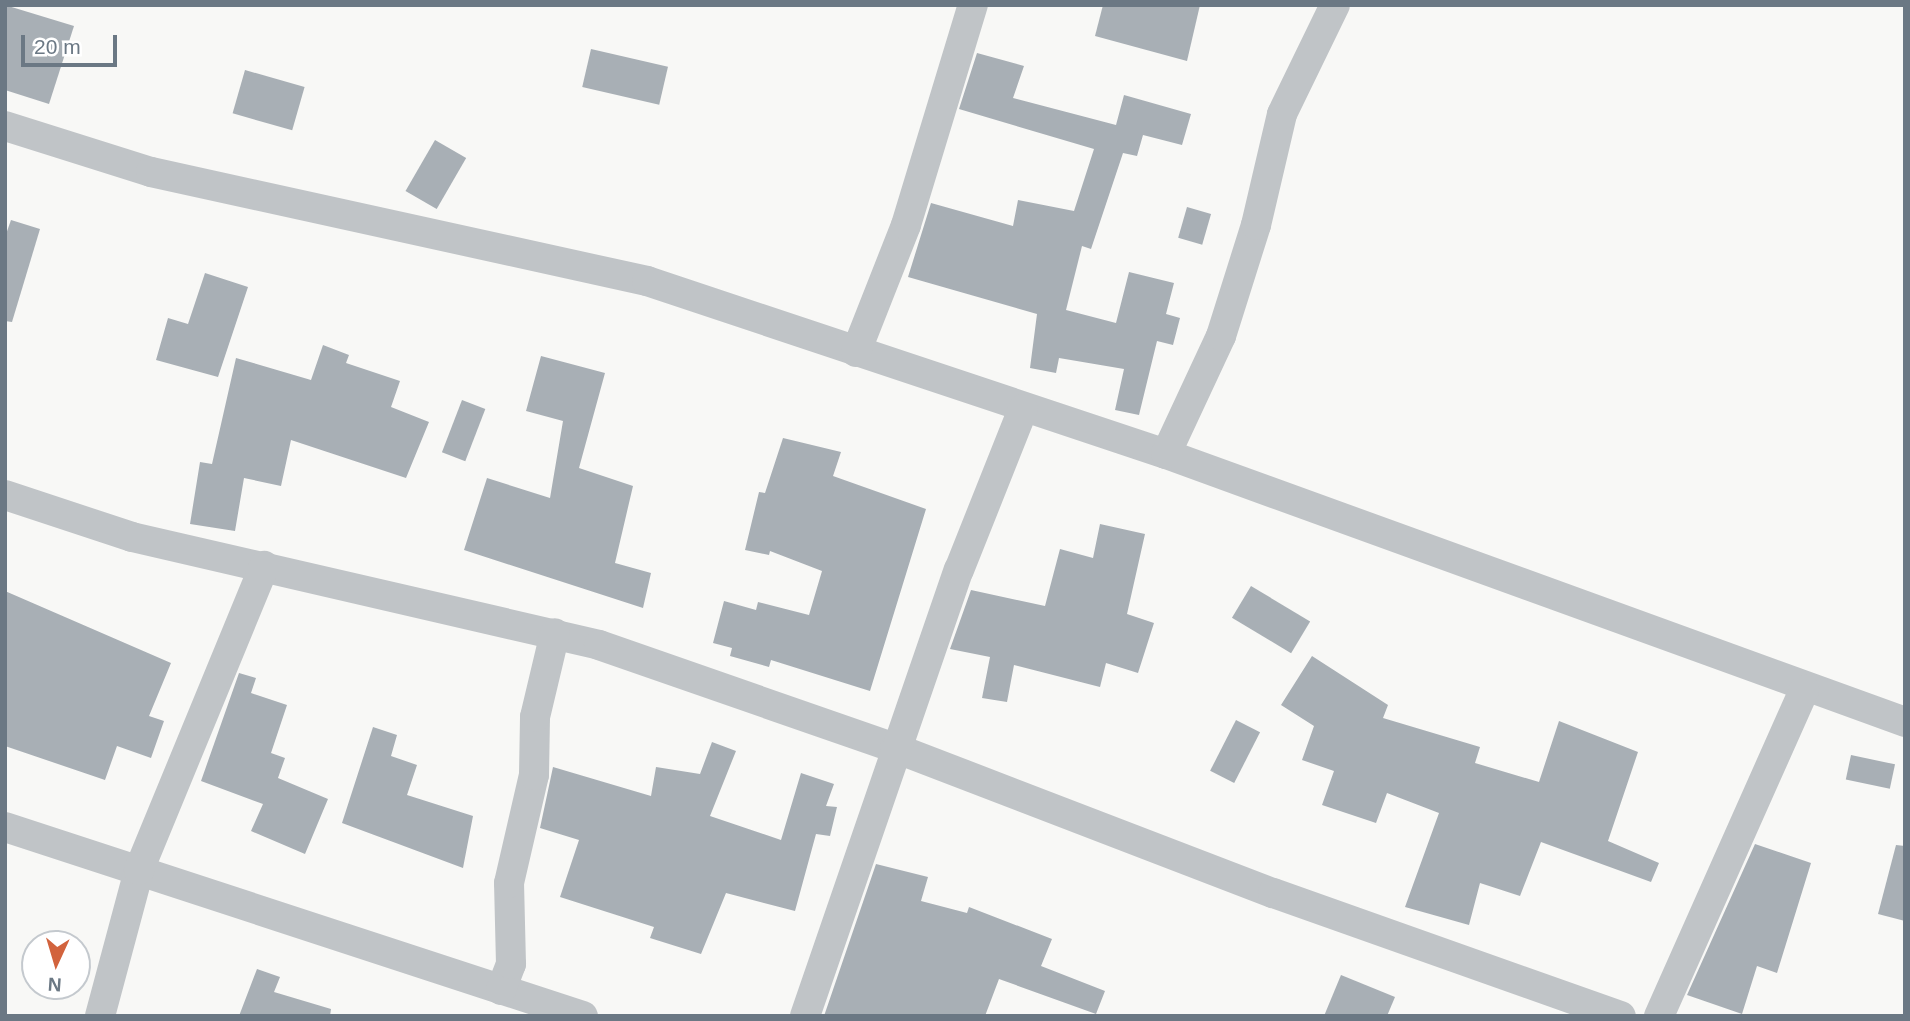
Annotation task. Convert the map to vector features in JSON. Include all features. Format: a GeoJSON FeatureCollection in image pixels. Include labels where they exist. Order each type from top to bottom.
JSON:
{"type":"FeatureCollection","features":[{"type":"Feature","properties":{"kind":"street"},"geometry":{"type":"LineString","coordinates":[[856,352],[906,225],[973,5]]}},
{"type":"Feature","properties":{"kind":"street"},"geometry":{"type":"LineString","coordinates":[[1167,454],[1221,336],[1256,225],[1285,106],[1335,5]]}},
{"type":"Feature","properties":{"kind":"street"},"geometry":{"type":"LineString","coordinates":[[5,126],[151,172],[647,281],[1023,409],[1167,454],[1804,690],[1905,722]]}},
{"type":"Feature","properties":{"kind":"street"},"geometry":{"type":"LineString","coordinates":[[805,1016],[895,748],[1023,409]]}},
{"type":"Feature","properties":{"kind":"street"},"geometry":{"type":"LineString","coordinates":[[5,495],[132,537],[555,633],[895,748],[1273,893],[1621,1016]]}},
{"type":"Feature","properties":{"kind":"street"},"geometry":{"type":"LineString","coordinates":[[100,1016],[139,870],[264,566]]}},
{"type":"Feature","properties":{"kind":"street"},"geometry":{"type":"LineString","coordinates":[[501,990],[511,964],[509,883],[534,775],[536,717],[555,633]]}},
{"type":"Feature","properties":{"kind":"street"},"geometry":{"type":"LineString","coordinates":[[1658,1016],[1804,690]]}},
{"type":"Feature","properties":{"kind":"street"},"geometry":{"type":"LineString","coordinates":[[5,827],[583,1016]]}},
{"type":"Feature","properties":{"kind":"building"},"geometry":{"type":"Polygon","coordinates":[[[5,5],[74,26],[49,104],[5,90],[5,5]]]}},
{"type":"Feature","properties":{"kind":"building"},"geometry":{"type":"Polygon","coordinates":[[[1103,5],[1200,5],[1187,61],[1095,36],[1103,5]]]}},
{"type":"Feature","properties":{"kind":"building"},"geometry":{"type":"Polygon","coordinates":[[[591,49],[668,67],[659,105],[582,87],[591,49]]]}},
{"type":"Feature","properties":{"kind":"building"},"geometry":{"type":"Polygon","coordinates":[[[977,53],[1024,66],[1013,98],[1116,125],[1124,95],[1191,114],[1182,145],[1143,135],[1137,156],[1123,153],[1091,249],[1082,246],[1066,310],[1116,323],[1129,272],[1174,283],[1166,314],[1180,318],[1173,345],[1157,341],[1139,415],[1115,410],[1124,369],[1059,358],[1056,373],[1030,368],[1037,314],[908,277],[931,203],[1013,226],[1018,200],[1074,211],[1094,149],[959,109],[977,53]]]}},
{"type":"Feature","properties":{"kind":"building"},"geometry":{"type":"Polygon","coordinates":[[[245,70],[305,87],[292,130],[233,113],[245,70]]]}},
{"type":"Feature","properties":{"kind":"building"},"geometry":{"type":"Polygon","coordinates":[[[435,140],[466,158],[437,209],[406,191],[435,140]]]}},
{"type":"Feature","properties":{"kind":"building"},"geometry":{"type":"Polygon","coordinates":[[[1187,207],[1211,214],[1202,245],[1178,238],[1187,207]]]}},
{"type":"Feature","properties":{"kind":"building"},"geometry":{"type":"Polygon","coordinates":[[[11,220],[40,229],[12,322],[5,321],[5,237],[11,220]]]}},
{"type":"Feature","properties":{"kind":"building"},"geometry":{"type":"Polygon","coordinates":[[[205,273],[248,287],[218,377],[156,360],[168,318],[188,324],[205,273]]]}},
{"type":"Feature","properties":{"kind":"building"},"geometry":{"type":"Polygon","coordinates":[[[323,345],[349,355],[346,363],[400,381],[391,407],[429,422],[406,478],[291,440],[281,486],[244,478],[235,531],[190,524],[200,462],[212,464],[236,358],[311,380],[323,345]]]}},
{"type":"Feature","properties":{"kind":"building"},"geometry":{"type":"Polygon","coordinates":[[[541,356],[605,373],[579,468],[633,486],[615,563],[651,573],[643,608],[464,550],[487,478],[550,498],[563,421],[526,411],[541,356]]]}},
{"type":"Feature","properties":{"kind":"building"},"geometry":{"type":"Polygon","coordinates":[[[462,400],[485,409],[465,461],[442,452],[462,400]]]}},
{"type":"Feature","properties":{"kind":"building"},"geometry":{"type":"Polygon","coordinates":[[[783,438],[841,452],[833,476],[926,509],[870,691],[771,660],[769,667],[730,656],[732,648],[713,643],[724,601],[756,610],[758,602],[809,615],[822,571],[770,551],[769,555],[745,550],[759,492],[765,493],[783,438]]]}},
{"type":"Feature","properties":{"kind":"building"},"geometry":{"type":"Polygon","coordinates":[[[1100,524],[1145,534],[1127,614],[1154,623],[1138,673],[1106,663],[1100,687],[1014,665],[1007,702],[982,698],[990,657],[950,649],[971,590],[1045,606],[1060,549],[1093,558],[1100,524]]]}},
{"type":"Feature","properties":{"kind":"building"},"geometry":{"type":"Polygon","coordinates":[[[1251,586],[1310,622],[1291,653],[1232,618],[1251,586]]]}},
{"type":"Feature","properties":{"kind":"building"},"geometry":{"type":"Polygon","coordinates":[[[5,591],[171,663],[149,716],[164,721],[151,758],[117,746],[105,780],[5,746],[5,591]]]}},
{"type":"Feature","properties":{"kind":"building"},"geometry":{"type":"Polygon","coordinates":[[[1312,656],[1388,705],[1383,718],[1480,747],[1475,763],[1539,782],[1559,721],[1638,752],[1608,841],[1659,863],[1651,882],[1541,842],[1520,896],[1480,883],[1469,925],[1405,907],[1439,813],[1387,793],[1376,823],[1322,805],[1334,771],[1302,760],[1314,726],[1281,705],[1312,656]]]}},
{"type":"Feature","properties":{"kind":"building"},"geometry":{"type":"Polygon","coordinates":[[[239,673],[256,678],[251,693],[287,705],[271,753],[285,758],[278,778],[328,799],[305,854],[251,831],[263,804],[201,781],[239,673]]]}},
{"type":"Feature","properties":{"kind":"building"},"geometry":{"type":"Polygon","coordinates":[[[1236,720],[1260,732],[1234,783],[1210,771],[1236,720]]]}},
{"type":"Feature","properties":{"kind":"building"},"geometry":{"type":"Polygon","coordinates":[[[373,727],[397,735],[391,756],[417,765],[407,795],[473,816],[463,868],[342,823],[373,727]]]}},
{"type":"Feature","properties":{"kind":"building"},"geometry":{"type":"Polygon","coordinates":[[[712,742],[736,751],[710,816],[781,840],[801,773],[834,784],[826,806],[837,807],[830,836],[816,834],[795,911],[726,893],[701,954],[650,938],[654,927],[560,897],[579,840],[540,828],[553,767],[651,796],[656,767],[700,774],[712,742]]]}},
{"type":"Feature","properties":{"kind":"building"},"geometry":{"type":"Polygon","coordinates":[[[1851,755],[1895,764],[1890,789],[1846,779],[1851,755]]]}},
{"type":"Feature","properties":{"kind":"building"},"geometry":{"type":"Polygon","coordinates":[[[1755,844],[1811,863],[1777,973],[1757,966],[1742,1014],[1687,995],[1755,844]]]}},
{"type":"Feature","properties":{"kind":"building"},"geometry":{"type":"Polygon","coordinates":[[[1896,845],[1905,846],[1905,921],[1878,914],[1896,845]]]}},
{"type":"Feature","properties":{"kind":"building"},"geometry":{"type":"Polygon","coordinates":[[[876,864],[928,877],[921,901],[967,913],[969,907],[1052,939],[1041,966],[1105,991],[1096,1014],[999,979],[985,1016],[824,1016],[876,864]]]}},
{"type":"Feature","properties":{"kind":"building"},"geometry":{"type":"Polygon","coordinates":[[[257,969],[280,977],[274,992],[331,1009],[330,1016],[239,1016],[257,969]]]}},
{"type":"Feature","properties":{"kind":"building"},"geometry":{"type":"Polygon","coordinates":[[[1341,975],[1395,997],[1387,1016],[1324,1016],[1341,975]]]}}]}
